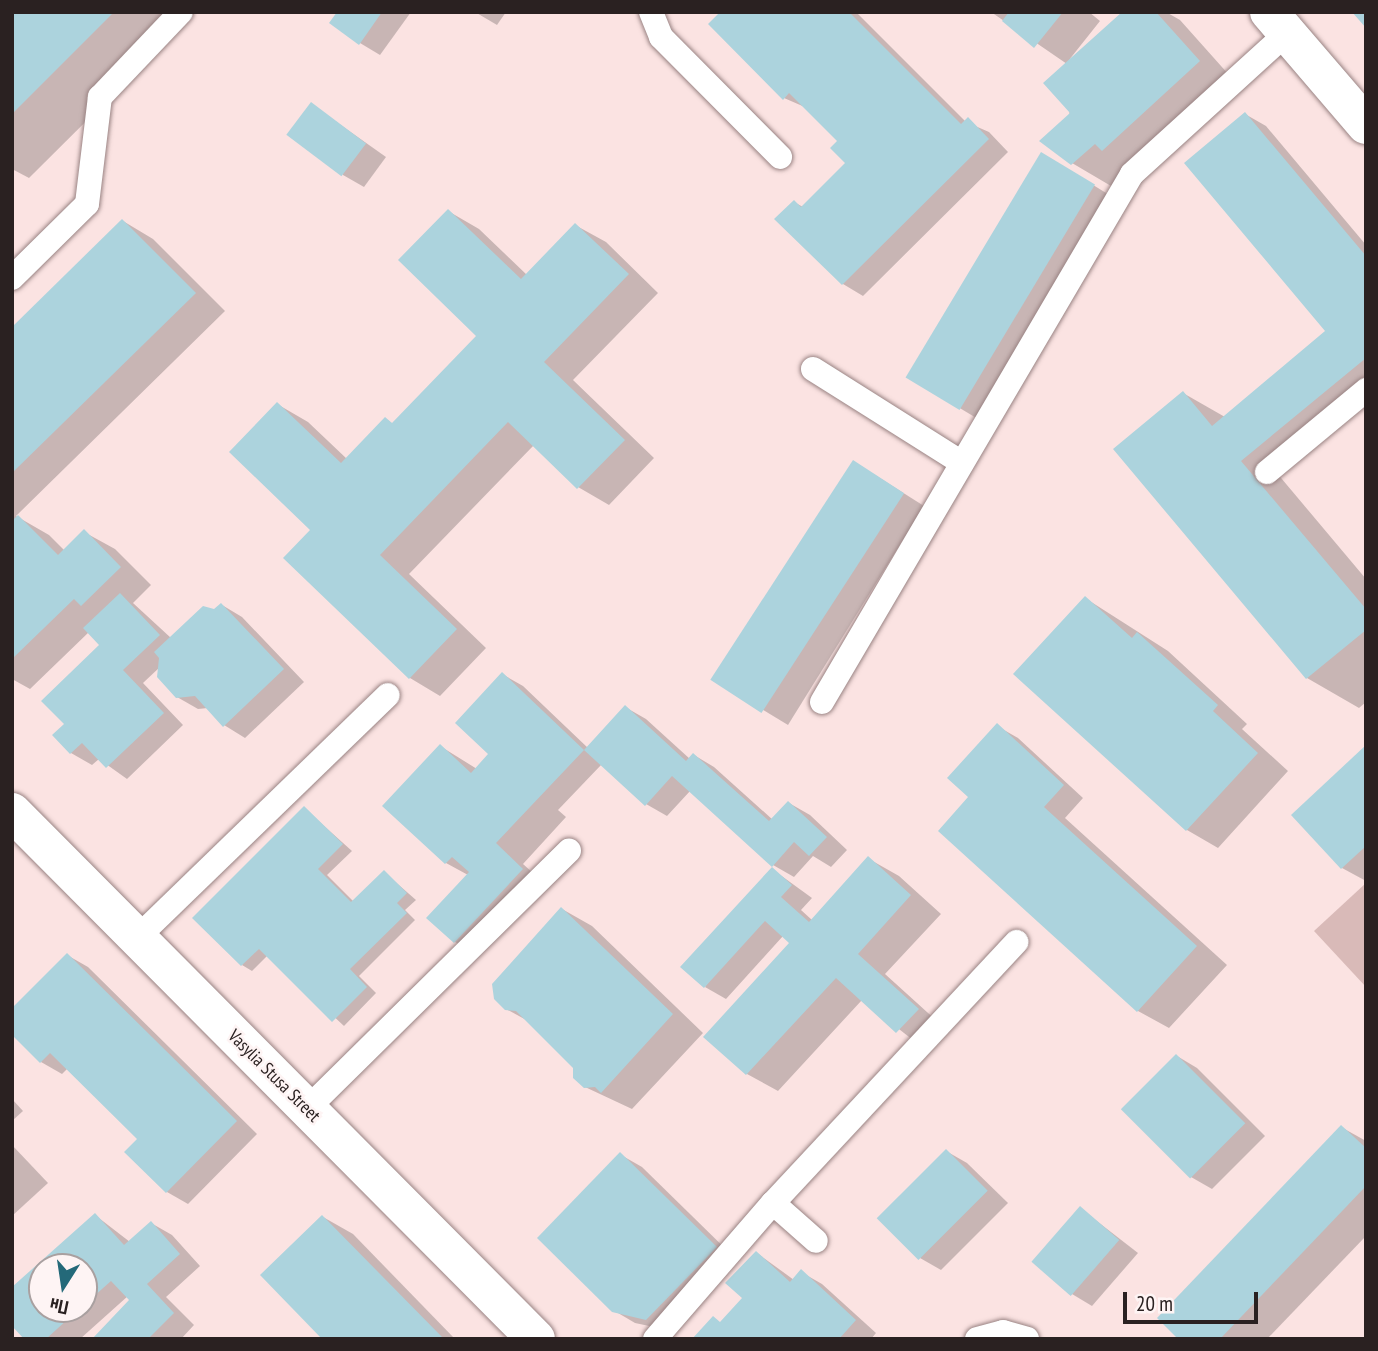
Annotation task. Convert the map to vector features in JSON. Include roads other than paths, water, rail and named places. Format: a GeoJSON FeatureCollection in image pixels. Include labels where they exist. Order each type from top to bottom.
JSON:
{"type":"FeatureCollection","features":[{"type":"Feature","properties":{"kind":"street"},"geometry":{"type":"LineString","coordinates":[[1278,22],[1366,125]]}},
{"type":"Feature","properties":{"kind":"street","name":"Vasylia Stusa Street"},"geometry":{"type":"LineString","coordinates":[[12,812],[536,1339]]}},
{"type":"Feature","properties":{"kind":"lane"},"geometry":{"type":"LineString","coordinates":[[12,278],[87,204],[100,97],[181,12]]}},
{"type":"Feature","properties":{"kind":"lane"},"geometry":{"type":"LineString","coordinates":[[651,12],[661,37],[780,157]]}},
{"type":"Feature","properties":{"kind":"lane"},"geometry":{"type":"LineString","coordinates":[[822,702],[1132,174],[1278,22]]}},
{"type":"Feature","properties":{"kind":"lane"},"geometry":{"type":"LineString","coordinates":[[813,369],[962,463]]}},
{"type":"Feature","properties":{"kind":"lane"},"geometry":{"type":"LineString","coordinates":[[1267,472],[1366,390]]}},
{"type":"Feature","properties":{"kind":"lane"},"geometry":{"type":"LineString","coordinates":[[137,938],[388,695]]}},
{"type":"Feature","properties":{"kind":"lane"},"geometry":{"type":"LineString","coordinates":[[307,1109],[569,851]]}},
{"type":"Feature","properties":{"kind":"lane"},"geometry":{"type":"LineString","coordinates":[[655,1339],[772,1203],[1016,942]]}},
{"type":"Feature","properties":{"kind":"lane"},"geometry":{"type":"LineString","coordinates":[[772,1203],[816,1241]]}},
{"type":"Feature","properties":{"kind":"lane"},"geometry":{"type":"LineString","coordinates":[[977,1339],[1003,1332],[1027,1339]]}}]}
